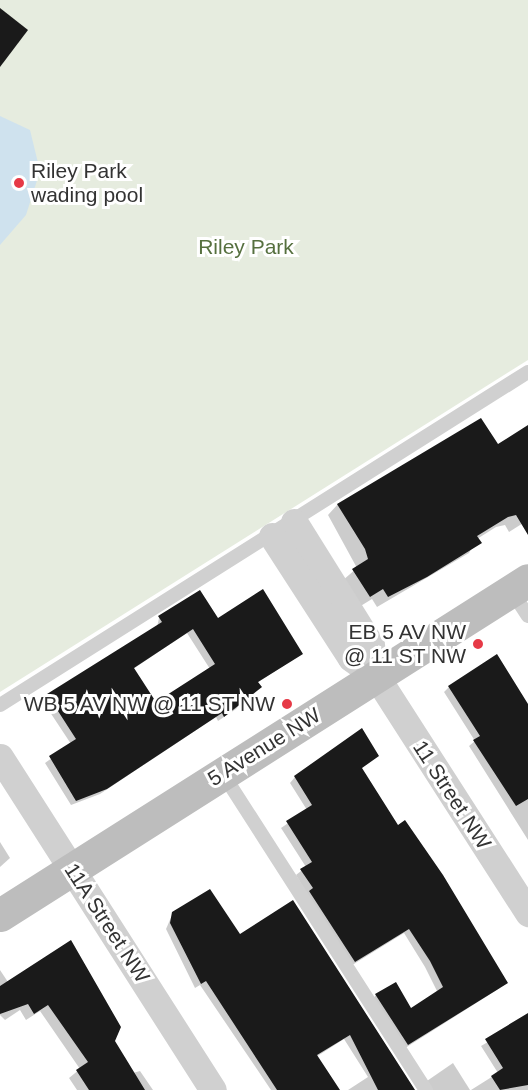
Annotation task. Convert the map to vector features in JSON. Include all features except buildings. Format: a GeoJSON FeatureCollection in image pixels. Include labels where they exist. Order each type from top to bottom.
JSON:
{"type":"FeatureCollection","features":[{"type":"Feature","properties":{"kind":"street","name":"11 Street NW"},"geometry":{"type":"LineString","coordinates":[[283,529],[351,658],[376,676],[528,913]]}},
{"type":"Feature","properties":{"kind":"street","name":"5 Avenue NW"},"geometry":{"type":"LineString","coordinates":[[0,915],[376,676],[522,595]]}},
{"type":"Feature","properties":{"kind":"street","name":"11A Street NW"},"geometry":{"type":"LineString","coordinates":[[0,757],[213,1090]]}},
{"type":"Feature","properties":{"kind":"lane"},"geometry":{"type":"LineString","coordinates":[[0,705],[283,529],[528,372]]}},
{"type":"Feature","properties":{"kind":"lane"},"geometry":{"type":"LineString","coordinates":[[222,773],[426,1090]]}},
{"type":"Feature","properties":{"kind":"green space","name":"Riley Park"},"geometry":{"type":"Polygon","coordinates":[[[0,0],[528,0],[528,360],[0,692],[0,0]]]}},
{"type":"Feature","properties":{"kind":"water","name":"Riley Park wading pool"},"geometry":{"type":"Polygon","coordinates":[[[0,116],[30,130],[40,171],[26,215],[0,245],[0,116]]]}},
{"type":"Feature","properties":{"kind":"place","name":"Riley Park wading pool"},"geometry":{"type":"Point","coordinates":[19,183]}},
{"type":"Feature","properties":{"kind":"place","name":"EB 5 AV NW @ 11 ST NW"},"geometry":{"type":"Point","coordinates":[478,644]}},
{"type":"Feature","properties":{"kind":"place","name":"WB 5 AV NW @ 11 ST NW"},"geometry":{"type":"Point","coordinates":[287,704]}}]}
